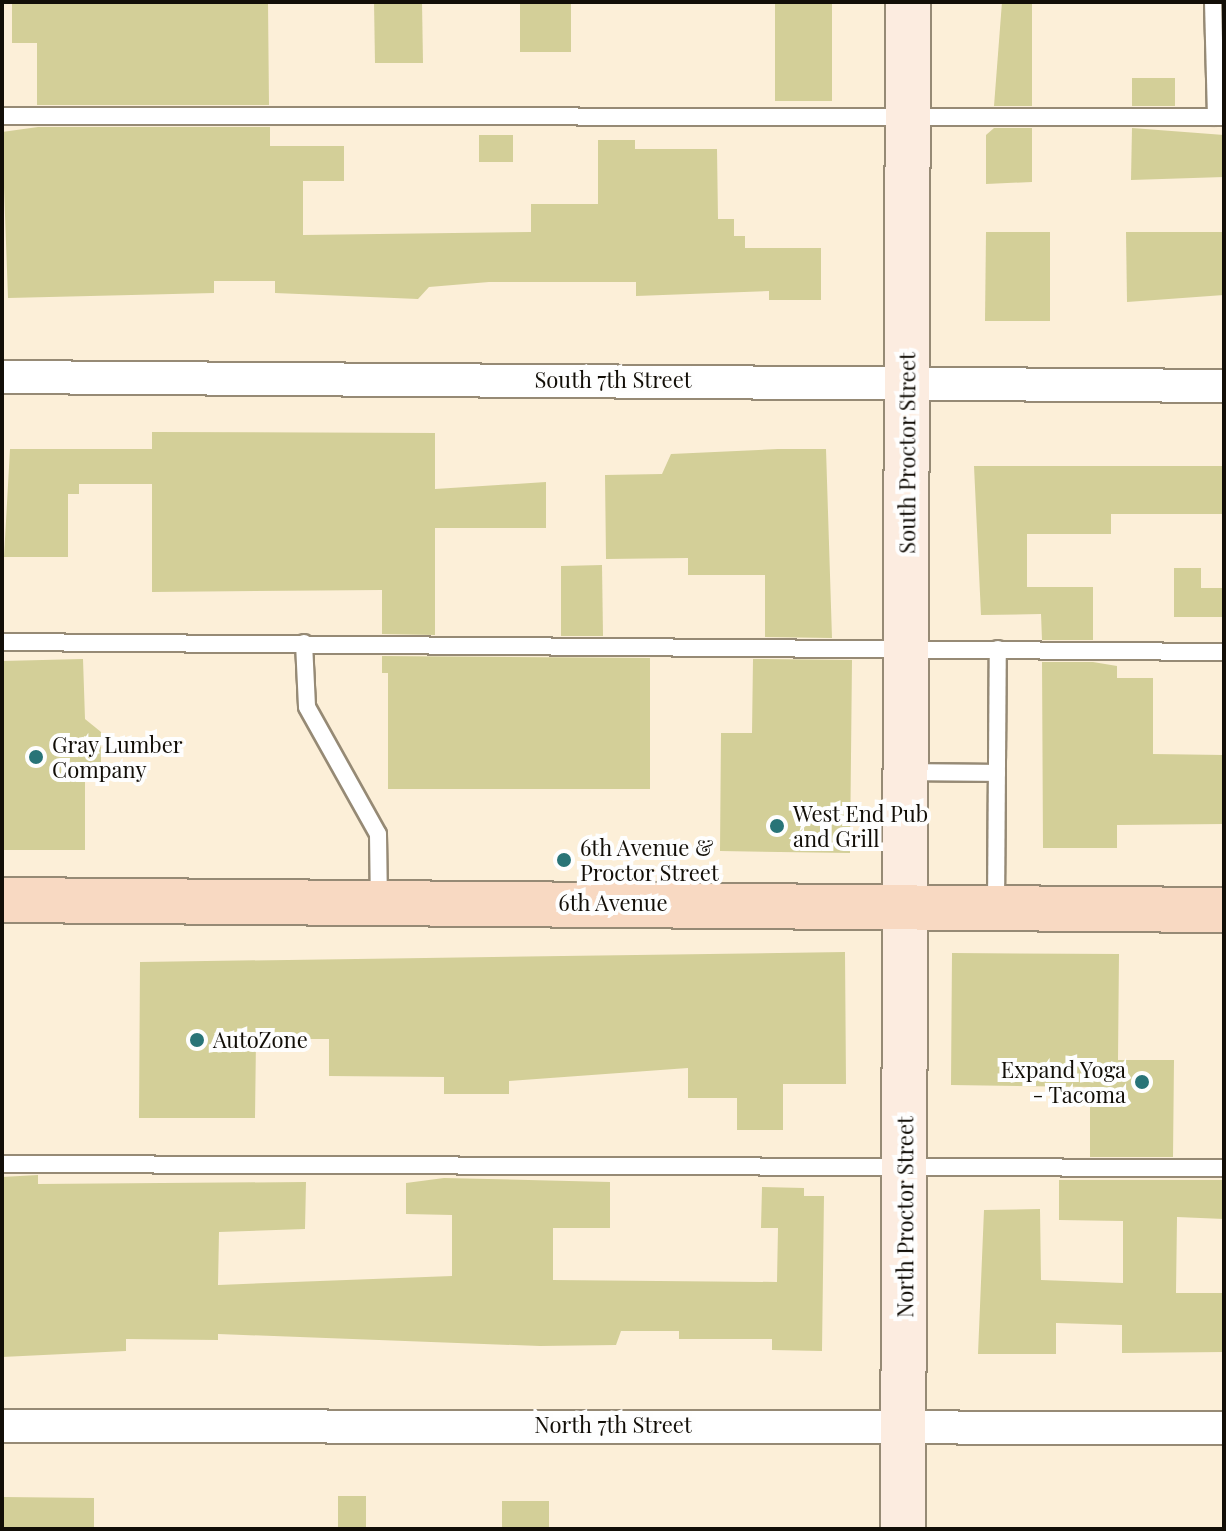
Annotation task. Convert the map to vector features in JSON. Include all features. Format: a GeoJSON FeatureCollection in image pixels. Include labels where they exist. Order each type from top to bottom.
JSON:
{"type":"FeatureCollection","features":[{"type":"Feature","properties":{"kind":"main road","name":"6th Avenue"},"geometry":{"type":"LineString","coordinates":[[2,900],[906,904],[1224,910]]}},
{"type":"Feature","properties":{"kind":"street","name":"South Proctor Street"},"geometry":{"type":"LineString","coordinates":[[906,904],[908,2]]}},
{"type":"Feature","properties":{"kind":"street","name":"South 7th Street"},"geometry":{"type":"LineString","coordinates":[[2,377],[908,381],[1224,386]]}},
{"type":"Feature","properties":{"kind":"street","name":"North Proctor Street"},"geometry":{"type":"LineString","coordinates":[[903,1529],[906,904]]}},
{"type":"Feature","properties":{"kind":"street","name":"North 7th Street"},"geometry":{"type":"LineString","coordinates":[[2,1426],[905,1424],[1224,1428]]}},
{"type":"Feature","properties":{"kind":"lane"},"geometry":{"type":"LineString","coordinates":[[2,116],[1220,117],[1213,2]]}},
{"type":"Feature","properties":{"kind":"lane"},"geometry":{"type":"LineString","coordinates":[[2,642],[1224,652]]}},
{"type":"Feature","properties":{"kind":"lane"},"geometry":{"type":"LineString","coordinates":[[304,643],[307,707],[378,834],[379,902]]}},
{"type":"Feature","properties":{"kind":"lane"},"geometry":{"type":"LineString","coordinates":[[996,906],[998,649]]}},
{"type":"Feature","properties":{"kind":"lane"},"geometry":{"type":"LineString","coordinates":[[905,772],[997,773]]}},
{"type":"Feature","properties":{"kind":"lane"},"geometry":{"type":"LineString","coordinates":[[2,1164],[904,1163],[1224,1168]]}},
{"type":"Feature","properties":{"kind":"building"},"geometry":{"type":"Polygon","coordinates":[[[12,2],[268,2],[269,105],[37,105],[37,43],[12,43],[12,2]]]}},
{"type":"Feature","properties":{"kind":"building"},"geometry":{"type":"Polygon","coordinates":[[[374,2],[422,2],[423,63],[375,63],[374,2]]]}},
{"type":"Feature","properties":{"kind":"building"},"geometry":{"type":"Polygon","coordinates":[[[520,2],[571,2],[571,52],[520,52],[520,2]]]}},
{"type":"Feature","properties":{"kind":"building"},"geometry":{"type":"Polygon","coordinates":[[[775,2],[832,2],[832,101],[775,101],[775,2]]]}},
{"type":"Feature","properties":{"kind":"building"},"geometry":{"type":"Polygon","coordinates":[[[1002,2],[1032,2],[1032,106],[994,106],[1002,2]]]}},
{"type":"Feature","properties":{"kind":"building"},"geometry":{"type":"Polygon","coordinates":[[[1132,78],[1175,78],[1175,106],[1132,106],[1132,78]]]}},
{"type":"Feature","properties":{"kind":"building"},"geometry":{"type":"Polygon","coordinates":[[[38,127],[270,127],[270,146],[344,146],[344,181],[303,181],[303,235],[531,232],[531,204],[598,204],[598,140],[635,140],[635,149],[717,149],[718,219],[734,219],[734,236],[745,236],[745,248],[821,248],[821,300],[769,300],[769,291],[636,296],[636,282],[489,282],[429,287],[418,299],[275,293],[275,281],[214,281],[214,293],[8,298],[2,132],[38,127]]]}},
{"type":"Feature","properties":{"kind":"building"},"geometry":{"type":"Polygon","coordinates":[[[994,128],[1032,128],[1032,182],[986,184],[986,135],[994,128]]]}},
{"type":"Feature","properties":{"kind":"building"},"geometry":{"type":"Polygon","coordinates":[[[1132,128],[1224,135],[1224,177],[1131,180],[1132,128]]]}},
{"type":"Feature","properties":{"kind":"building"},"geometry":{"type":"Polygon","coordinates":[[[479,135],[513,135],[513,162],[479,162],[479,135]]]}},
{"type":"Feature","properties":{"kind":"building"},"geometry":{"type":"Polygon","coordinates":[[[986,232],[1050,232],[1050,321],[985,321],[986,232]]]}},
{"type":"Feature","properties":{"kind":"building"},"geometry":{"type":"Polygon","coordinates":[[[1126,232],[1224,232],[1224,295],[1127,302],[1126,232]]]}},
{"type":"Feature","properties":{"kind":"building"},"geometry":{"type":"Polygon","coordinates":[[[152,432],[435,433],[435,489],[546,482],[546,528],[435,528],[435,635],[382,634],[382,590],[152,592],[152,484],[79,484],[79,494],[68,494],[68,557],[4,557],[10,449],[152,449],[152,432]]]}},
{"type":"Feature","properties":{"kind":"building"},"geometry":{"type":"Polygon","coordinates":[[[826,449],[832,638],[765,637],[765,575],[688,575],[688,558],[606,559],[605,475],[662,474],[671,454],[826,449]]]}},
{"type":"Feature","properties":{"kind":"building"},"geometry":{"type":"Polygon","coordinates":[[[974,466],[1224,466],[1224,514],[1111,514],[1111,534],[1027,534],[1027,587],[1093,587],[1093,640],[1042,640],[1041,614],[981,615],[974,466]]]}},
{"type":"Feature","properties":{"kind":"building"},"geometry":{"type":"Polygon","coordinates":[[[602,565],[603,636],[561,636],[561,566],[602,565]]]}},
{"type":"Feature","properties":{"kind":"building"},"geometry":{"type":"Polygon","coordinates":[[[1174,568],[1201,568],[1201,588],[1224,588],[1224,617],[1174,617],[1174,568]]]}},
{"type":"Feature","properties":{"kind":"building"},"geometry":{"type":"Polygon","coordinates":[[[382,656],[650,658],[650,789],[388,789],[388,673],[382,673],[382,656]]]}},
{"type":"Feature","properties":{"kind":"building"},"geometry":{"type":"Polygon","coordinates":[[[83,659],[85,719],[101,732],[101,764],[85,776],[85,850],[2,850],[2,661],[83,659]]]}},
{"type":"Feature","properties":{"kind":"building"},"geometry":{"type":"Polygon","coordinates":[[[753,659],[852,660],[850,853],[720,851],[721,733],[752,733],[753,659]]]}},
{"type":"Feature","properties":{"kind":"building"},"geometry":{"type":"Polygon","coordinates":[[[1042,662],[1093,662],[1117,666],[1117,678],[1153,678],[1153,754],[1224,755],[1224,824],[1117,825],[1117,848],[1043,848],[1042,662]]]}},
{"type":"Feature","properties":{"kind":"building"},"geometry":{"type":"Polygon","coordinates":[[[845,952],[846,1084],[783,1084],[783,1130],[737,1130],[737,1098],[688,1098],[688,1068],[509,1081],[509,1094],[444,1094],[444,1077],[329,1076],[329,1039],[256,1039],[255,1118],[139,1118],[140,962],[845,952]]]}},
{"type":"Feature","properties":{"kind":"building"},"geometry":{"type":"Polygon","coordinates":[[[952,953],[1119,954],[1118,1060],[1174,1060],[1173,1157],[1090,1157],[1090,1087],[951,1085],[952,953]]]}},
{"type":"Feature","properties":{"kind":"building"},"geometry":{"type":"Polygon","coordinates":[[[38,1175],[38,1184],[306,1182],[305,1229],[219,1232],[218,1285],[452,1276],[452,1215],[406,1214],[406,1183],[444,1178],[610,1182],[610,1228],[553,1228],[553,1280],[777,1282],[778,1228],[761,1228],[762,1187],[804,1188],[804,1196],[824,1196],[822,1351],[772,1350],[772,1339],[679,1339],[679,1331],[621,1331],[616,1345],[540,1346],[218,1334],[218,1340],[126,1339],[126,1351],[2,1357],[2,1177],[38,1175]]]}},
{"type":"Feature","properties":{"kind":"building"},"geometry":{"type":"Polygon","coordinates":[[[1059,1180],[1224,1180],[1224,1219],[1177,1217],[1176,1293],[1224,1293],[1224,1352],[1122,1353],[1122,1325],[1056,1323],[1056,1354],[978,1354],[984,1210],[1040,1209],[1041,1280],[1123,1283],[1123,1221],[1059,1220],[1059,1180]]]}},
{"type":"Feature","properties":{"kind":"building"},"geometry":{"type":"Polygon","coordinates":[[[338,1496],[366,1496],[366,1529],[338,1529],[338,1496]]]}},
{"type":"Feature","properties":{"kind":"building"},"geometry":{"type":"Polygon","coordinates":[[[4,1497],[94,1498],[94,1529],[4,1529],[4,1497]]]}},
{"type":"Feature","properties":{"kind":"building"},"geometry":{"type":"Polygon","coordinates":[[[502,1501],[549,1501],[549,1529],[502,1529],[502,1501]]]}},
{"type":"Feature","properties":{"kind":"place","name":"Gray Lumber Company"},"geometry":{"type":"Point","coordinates":[36,757]}},
{"type":"Feature","properties":{"kind":"place","name":"West End Pub and Grill"},"geometry":{"type":"Point","coordinates":[777,826]}},
{"type":"Feature","properties":{"kind":"place","name":"6th Avenue & Proctor Street"},"geometry":{"type":"Point","coordinates":[564,860]}},
{"type":"Feature","properties":{"kind":"place","name":"AutoZone"},"geometry":{"type":"Point","coordinates":[197,1040]}},
{"type":"Feature","properties":{"kind":"place","name":"Expand Yoga - Tacoma"},"geometry":{"type":"Point","coordinates":[1142,1082]}}]}
